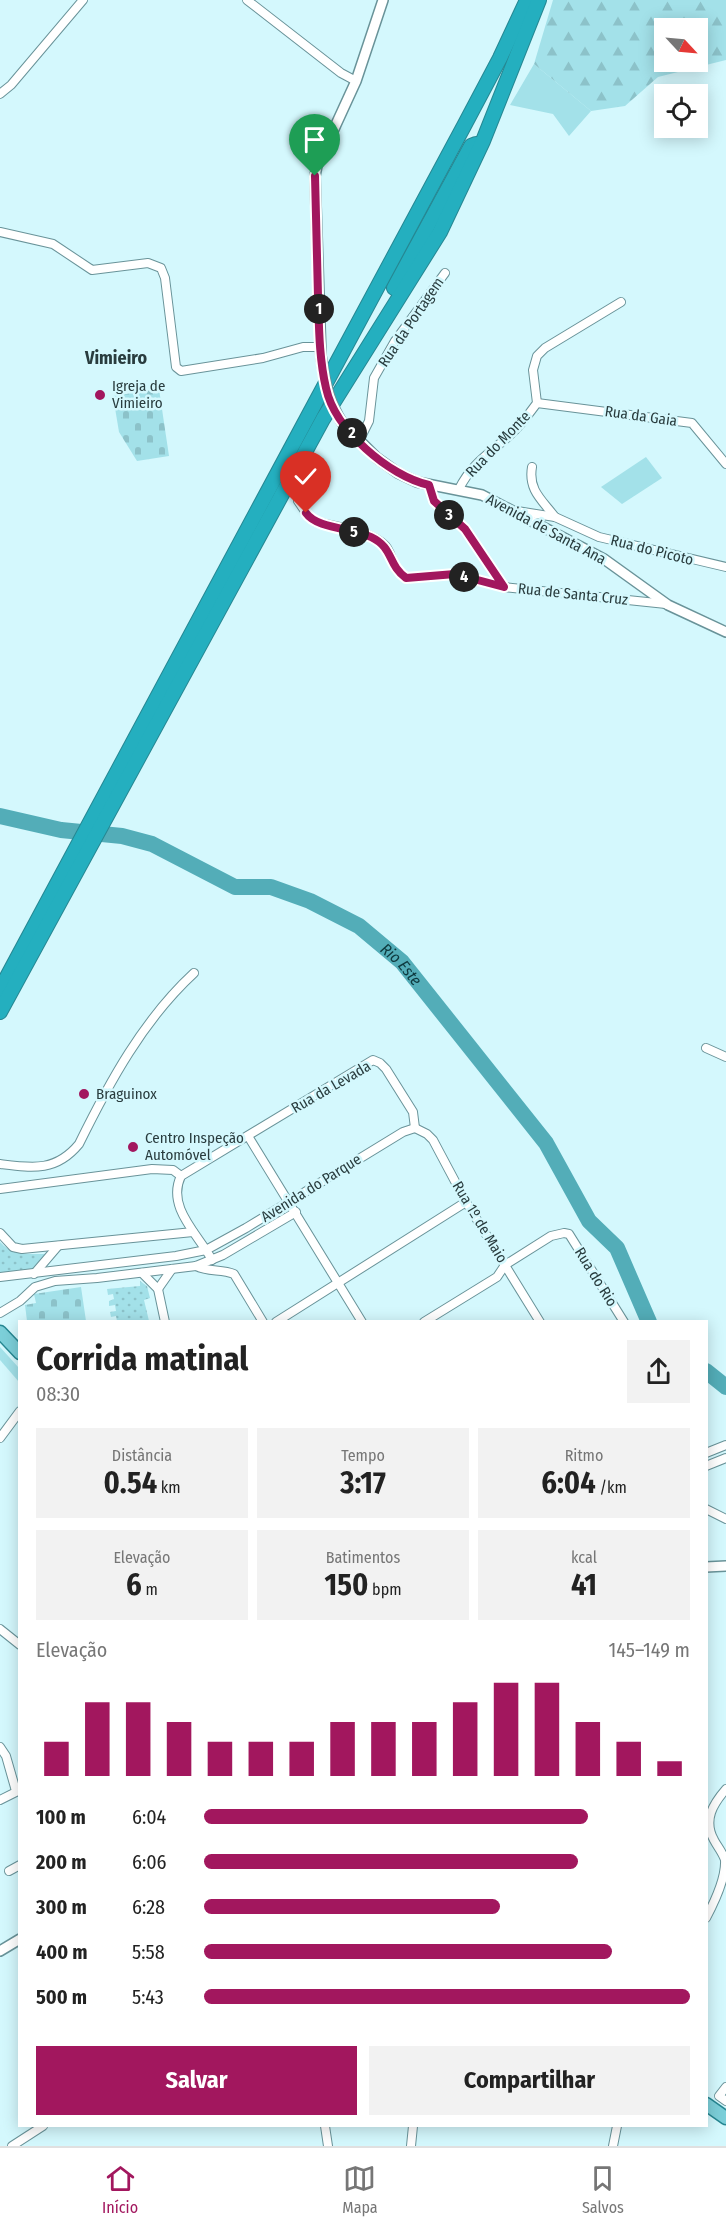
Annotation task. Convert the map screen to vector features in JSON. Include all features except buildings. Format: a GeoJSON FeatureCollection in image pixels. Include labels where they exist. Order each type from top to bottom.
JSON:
{"type":"FeatureCollection","features":[{"type":"Feature","properties":{"kind":"highway"},"geometry":{"type":"LineString","coordinates":[[0,1012],[24,956],[500,58],[526,0]]}},
{"type":"Feature","properties":{"kind":"highway"},"geometry":{"type":"LineString","coordinates":[[117,783],[323,419],[440,232],[483,141],[539,0]]}},
{"type":"Feature","properties":{"kind":"highway"},"geometry":{"type":"LineString","coordinates":[[0,990],[24,956]]}},
{"type":"Feature","properties":{"kind":"main road"},"geometry":{"type":"LineString","coordinates":[[0,1332],[18,1351]]}},
{"type":"Feature","properties":{"kind":"main road"},"geometry":{"type":"LineString","coordinates":[[708,2105],[723,2116]]}},
{"type":"Feature","properties":{"kind":"street"},"geometry":{"type":"LineString","coordinates":[[0,94],[11,85],[83,0]]}},
{"type":"Feature","properties":{"kind":"street"},"geometry":{"type":"LineString","coordinates":[[247,0],[341,73],[356,81]]}},
{"type":"Feature","properties":{"kind":"street","name":"Avenida de Santa Ana"},"geometry":{"type":"LineString","coordinates":[[383,0],[356,81],[317,166],[315,176],[321,352],[326,389],[334,411],[359,441],[398,473],[417,482],[482,495],[604,560],[668,605],[726,632]]}},
{"type":"Feature","properties":{"kind":"street"},"geometry":{"type":"LineString","coordinates":[[0,232],[53,244],[92,270],[148,263],[161,268],[165,278],[176,367],[181,371],[263,358],[303,347],[321,352]]}},
{"type":"Feature","properties":{"kind":"street","name":"Rua da Portagem"},"geometry":{"type":"LineString","coordinates":[[359,441],[369,421],[378,371],[395,341],[445,273]]}},
{"type":"Feature","properties":{"kind":"street","name":"Rua do Monte"},"geometry":{"type":"LineString","coordinates":[[459,489],[467,473],[512,434],[537,403],[533,370],[540,353],[621,302]]}},
{"type":"Feature","properties":{"kind":"street","name":"Rua da Gaia"},"geometry":{"type":"LineString","coordinates":[[537,403],[692,423],[726,464]]}},
{"type":"Feature","properties":{"kind":"street"},"geometry":{"type":"LineString","coordinates":[[532,467],[530,479],[532,486],[555,517]]}},
{"type":"Feature","properties":{"kind":"street"},"geometry":{"type":"LineString","coordinates":[[429,485],[434,501],[465,529],[504,587]]}},
{"type":"Feature","properties":{"kind":"street","name":"Rua de Santa Cruz"},"geometry":{"type":"LineString","coordinates":[[298,501],[309,517],[316,522],[367,535],[379,541],[388,550],[393,567],[406,578],[455,574],[504,587],[668,605]]}},
{"type":"Feature","properties":{"kind":"street","name":"Rua do Picoto"},"geometry":{"type":"LineString","coordinates":[[510,510],[555,517],[599,537],[726,567]]}},
{"type":"Feature","properties":{"kind":"street"},"geometry":{"type":"LineString","coordinates":[[0,1164],[24,1168],[35,1167],[51,1164],[72,1153],[79,1144],[114,1075],[174,991],[194,973]]}},
{"type":"Feature","properties":{"kind":"street"},"geometry":{"type":"LineString","coordinates":[[706,1048],[726,1057]]}},
{"type":"Feature","properties":{"kind":"street","name":"Rua da Levada"},"geometry":{"type":"LineString","coordinates":[[181,1176],[373,1060],[386,1069],[413,1113],[415,1128]]}},
{"type":"Feature","properties":{"kind":"street","name":"Avenida do Parque"},"geometry":{"type":"LineString","coordinates":[[0,1277],[206,1250],[403,1132],[415,1128]]}},
{"type":"Feature","properties":{"kind":"street","name":"Rua 1º de Maio"},"geometry":{"type":"LineString","coordinates":[[415,1128],[433,1140],[466,1202],[539,1320]]}},
{"type":"Feature","properties":{"kind":"street"},"geometry":{"type":"LineString","coordinates":[[248,1136],[361,1320]]}},
{"type":"Feature","properties":{"kind":"street"},"geometry":{"type":"LineString","coordinates":[[0,1189],[152,1169],[173,1170],[181,1176],[176,1196],[193,1232],[212,1260]]}},
{"type":"Feature","properties":{"kind":"street"},"geometry":{"type":"LineString","coordinates":[[279,1320],[466,1202]]}},
{"type":"Feature","properties":{"kind":"street","name":"Avenida do Parque"},"geometry":{"type":"LineString","coordinates":[[0,1313],[10,1309],[41,1284],[196,1266],[212,1260],[296,1212]]}},
{"type":"Feature","properties":{"kind":"street"},"geometry":{"type":"LineString","coordinates":[[0,1233],[13,1247],[22,1249],[193,1232]]}},
{"type":"Feature","properties":{"kind":"street","name":"Rua do Rio"},"geometry":{"type":"LineString","coordinates":[[506,1265],[551,1236],[569,1234],[623,1320]]}},
{"type":"Feature","properties":{"kind":"street"},"geometry":{"type":"LineString","coordinates":[[34,1274],[58,1246]]}},
{"type":"Feature","properties":{"kind":"street"},"geometry":{"type":"LineString","coordinates":[[151,1258],[153,1272]]}},
{"type":"Feature","properties":{"kind":"street"},"geometry":{"type":"LineString","coordinates":[[427,1320],[497,1277],[506,1265]]}},
{"type":"Feature","properties":{"kind":"street"},"geometry":{"type":"LineString","coordinates":[[196,1266],[234,1274],[262,1320]]}},
{"type":"Feature","properties":{"kind":"street"},"geometry":{"type":"LineString","coordinates":[[158,1289],[172,1269]]}},
{"type":"Feature","properties":{"kind":"street"},"geometry":{"type":"LineString","coordinates":[[142,1273],[158,1289],[165,1320]]}},
{"type":"Feature","properties":{"kind":"street"},"geometry":{"type":"LineString","coordinates":[[0,1438],[18,1414]]}},
{"type":"Feature","properties":{"kind":"street"},"geometry":{"type":"LineString","coordinates":[[708,1452],[726,1445]]}},
{"type":"Feature","properties":{"kind":"street"},"geometry":{"type":"LineString","coordinates":[[708,1465],[726,1458]]}},
{"type":"Feature","properties":{"kind":"street"},"geometry":{"type":"LineString","coordinates":[[708,1510],[726,1519]]}},
{"type":"Feature","properties":{"kind":"street"},"geometry":{"type":"LineString","coordinates":[[708,1567],[726,1566]]}},
{"type":"Feature","properties":{"kind":"street"},"geometry":{"type":"LineString","coordinates":[[0,1629],[18,1643]]}},
{"type":"Feature","properties":{"kind":"street"},"geometry":{"type":"LineString","coordinates":[[0,1748],[6,1756],[18,1790],[0,1800]]}},
{"type":"Feature","properties":{"kind":"street"},"geometry":{"type":"LineString","coordinates":[[708,1914],[726,1869],[725,1859],[711,1835],[709,1820],[711,1809],[726,1789]]}},
{"type":"Feature","properties":{"kind":"street"},"geometry":{"type":"LineString","coordinates":[[9,1871],[18,1866]]}},
{"type":"Feature","properties":{"kind":"street"},"geometry":{"type":"LineString","coordinates":[[0,1951],[18,1940]]}},
{"type":"Feature","properties":{"kind":"street"},"geometry":{"type":"LineString","coordinates":[[726,2087],[721,2090],[719,2096],[726,2101]]}},
{"type":"Feature","properties":{"kind":"street"},"geometry":{"type":"LineString","coordinates":[[12,2146],[41,2127]]}},
{"type":"Feature","properties":{"kind":"street"},"geometry":{"type":"LineString","coordinates":[[325,2127],[328,2146]]}},
{"type":"Feature","properties":{"kind":"street"},"geometry":{"type":"LineString","coordinates":[[411,2146],[413,2127]]}},
{"type":"Feature","properties":{"kind":"street"},"geometry":{"type":"LineString","coordinates":[[613,2146],[617,2127]]}},
{"type":"Feature","properties":{"kind":"green space"},"geometry":{"type":"Polygon","coordinates":[[[553,0],[726,0],[726,60],[708,64],[708,18],[654,18],[654,72],[678,72],[658,77],[625,106],[591,111],[534,64],[553,0]]]}},
{"type":"Feature","properties":{"kind":"green space"},"geometry":{"type":"Polygon","coordinates":[[[534,64],[591,111],[569,136],[553,114],[510,105],[534,64]]]}},
{"type":"Feature","properties":{"kind":"green space"},"geometry":{"type":"Polygon","coordinates":[[[159,389],[169,456],[137,461],[119,432],[113,396],[159,389]]]}},
{"type":"Feature","properties":{"kind":"green space"},"geometry":{"type":"Polygon","coordinates":[[[646,457],[662,478],[622,504],[601,487],[646,457]]]}},
{"type":"Feature","properties":{"kind":"green space"},"geometry":{"type":"Polygon","coordinates":[[[0,1242],[15,1252],[45,1254],[32,1269],[0,1274],[0,1242]]]}},
{"type":"Feature","properties":{"kind":"green space"},"geometry":{"type":"Polygon","coordinates":[[[140,1281],[147,1286],[150,1298],[144,1300],[149,1320],[117,1320],[116,1316],[111,1317],[110,1312],[116,1311],[115,1305],[109,1306],[109,1301],[114,1299],[113,1294],[108,1295],[107,1289],[140,1286],[140,1281]]]}},
{"type":"Feature","properties":{"kind":"green space"},"geometry":{"type":"Polygon","coordinates":[[[81,1287],[86,1320],[27,1320],[25,1305],[36,1303],[34,1294],[81,1287]]]}},
{"type":"Feature","properties":{"kind":"green space"},"geometry":{"type":"Polygon","coordinates":[[[0,1347],[18,1367],[18,1381],[0,1360],[0,1347]]]}},
{"type":"Feature","properties":{"kind":"waterway","name":"Rio Este"},"geometry":{"type":"LineString","coordinates":[[0,816],[61,830],[122,836],[152,844],[235,887],[271,887],[310,901],[359,926],[402,962],[546,1143],[589,1221],[617,1248],[648,1320]]}},
{"type":"Feature","properties":{"kind":"waterway","name":"Rio Este"},"geometry":{"type":"LineString","coordinates":[[708,1373],[726,1387]]}},
{"type":"Feature","properties":{"kind":"place","name":"Igreja de Vimieiro"},"geometry":{"type":"Point","coordinates":[100,395]}},
{"type":"Feature","properties":{"kind":"place","name":"Braguinox"},"geometry":{"type":"Point","coordinates":[84,1094]}},
{"type":"Feature","properties":{"kind":"place","name":"Centro Inspeção Automóvel"},"geometry":{"type":"Point","coordinates":[133,1147]}},
{"type":"Feature","properties":{"kind":"district","name":"Vimieiro"},"geometry":{"type":"Point","coordinates":[116,358]}},
{"type":"Feature","properties":{"kind":"route"},"geometry":{"type":"LineString","coordinates":[[306,513],[316,522],[367,535],[379,541],[388,550],[393,567],[406,578],[455,574],[504,587],[465,529],[434,501],[429,485],[398,473],[377,458],[343,424],[334,411],[326,389],[320,347],[315,176]]}}]}
